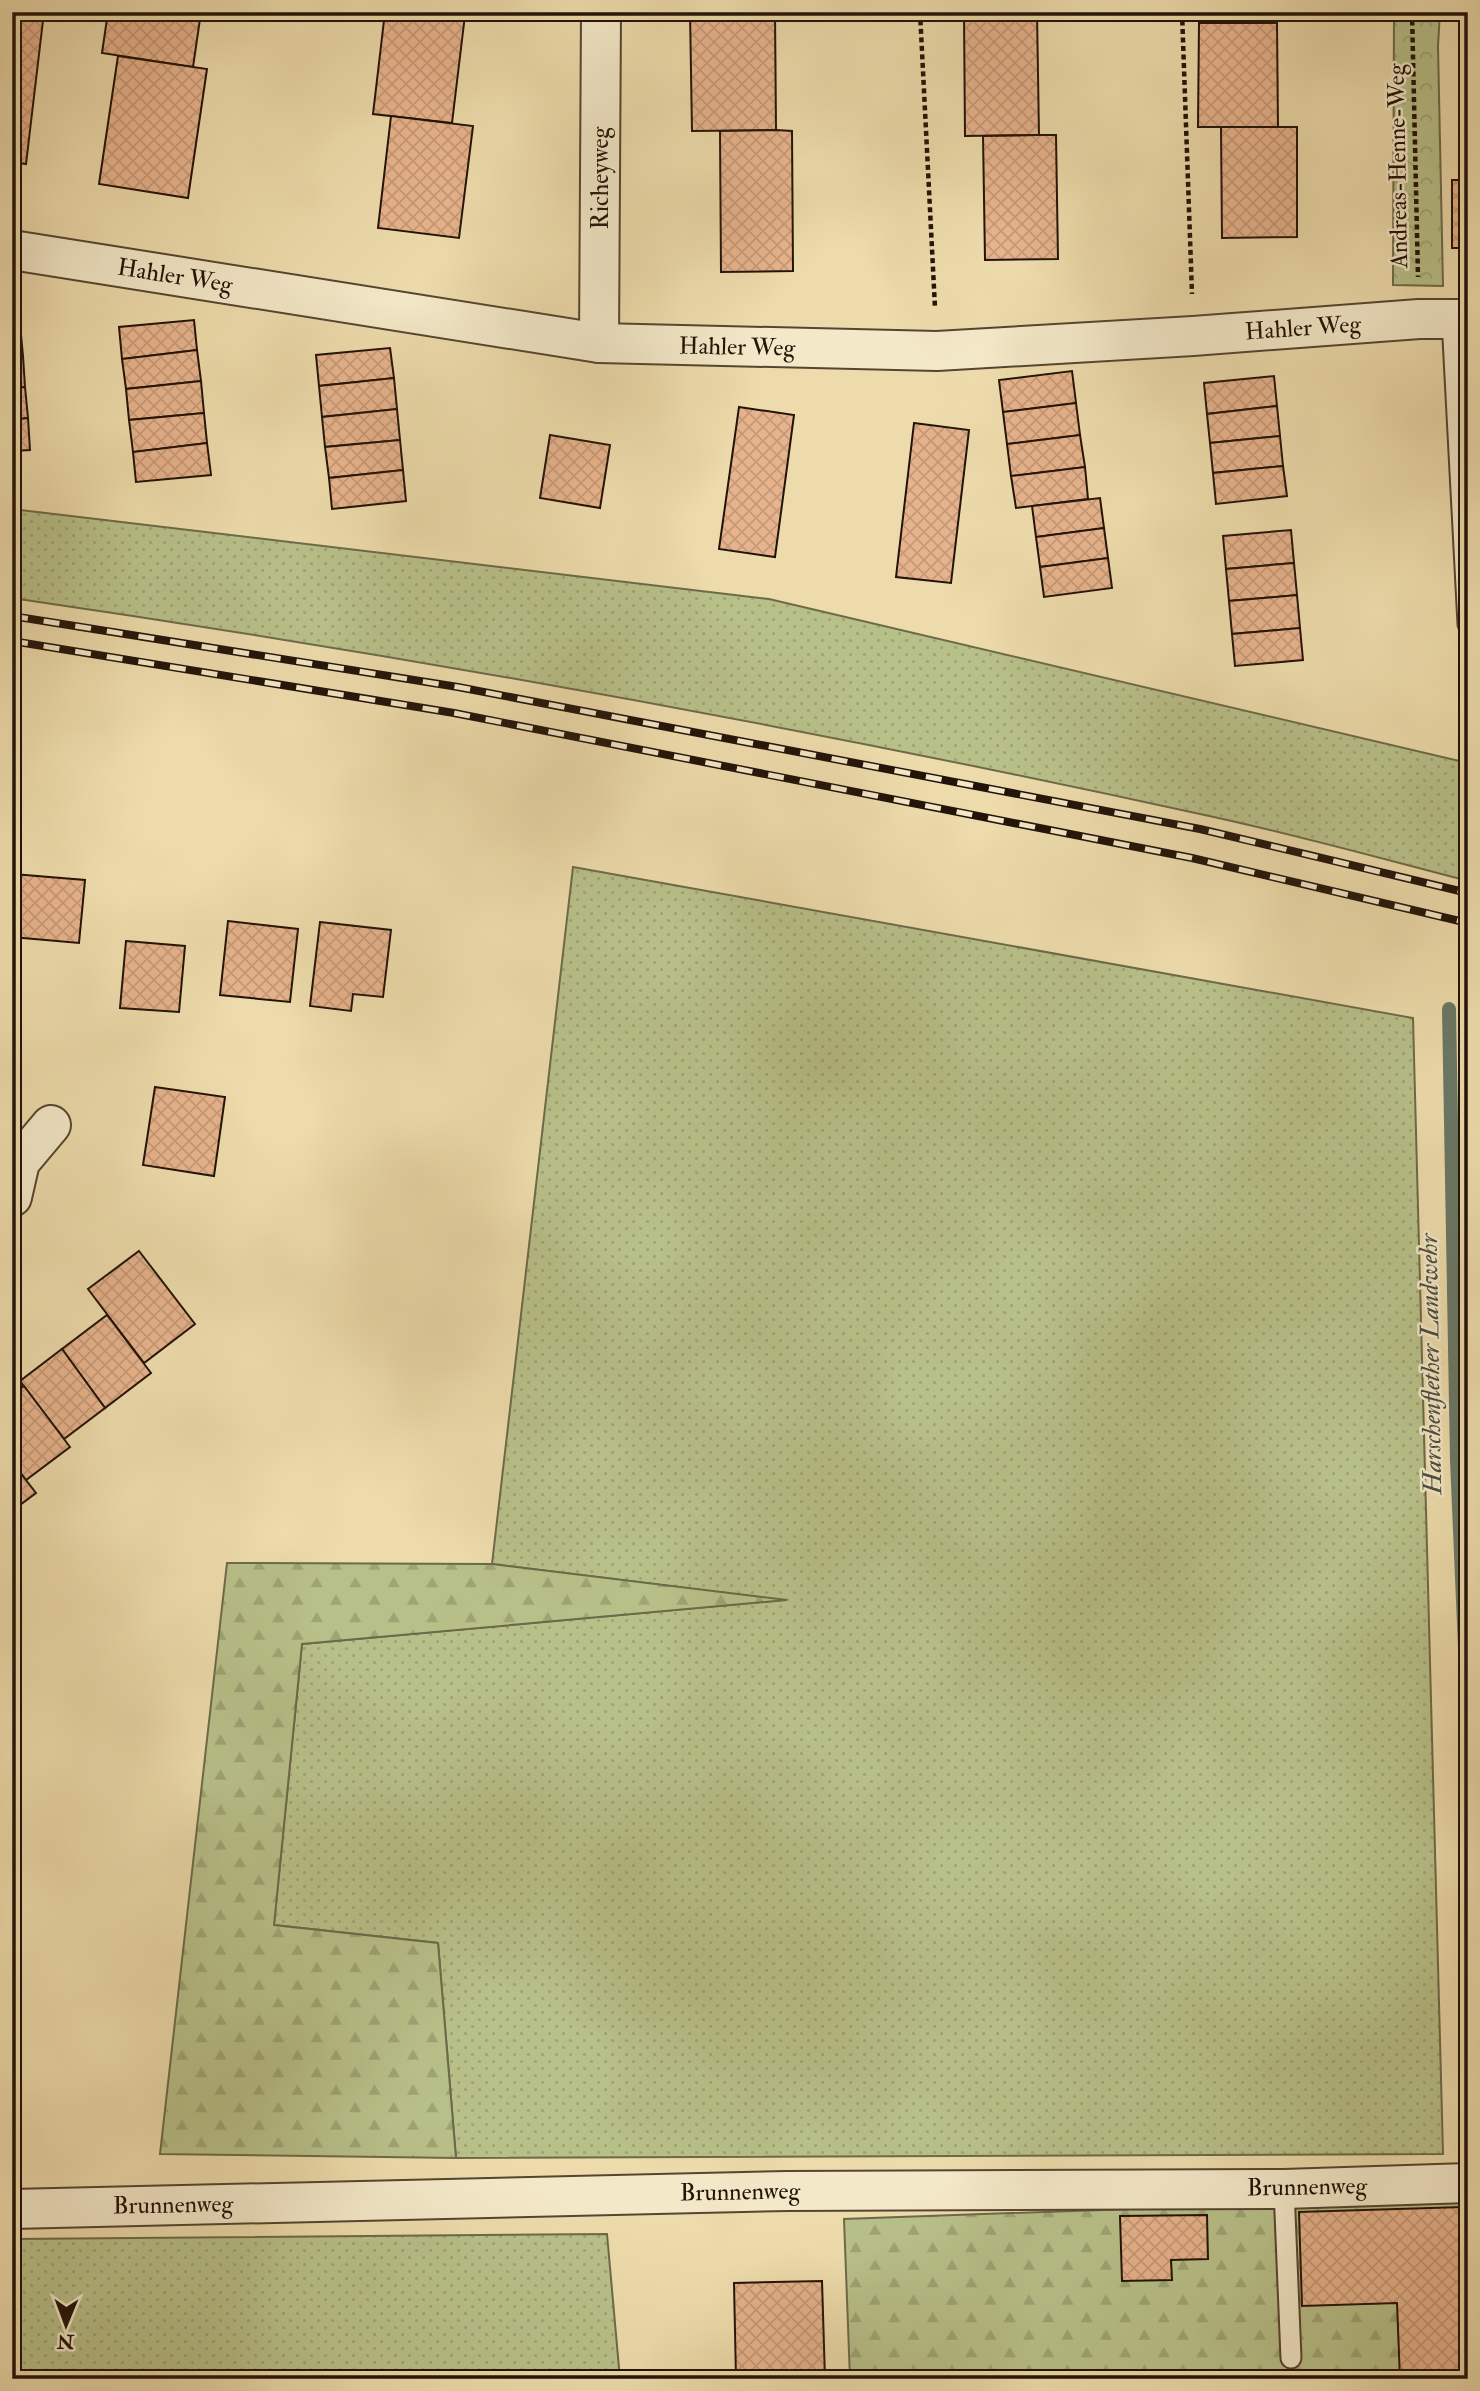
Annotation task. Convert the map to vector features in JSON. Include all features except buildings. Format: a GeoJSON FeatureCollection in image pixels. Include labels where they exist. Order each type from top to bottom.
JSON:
{"type":"FeatureCollection","features":[{"type":"Feature","properties":{"kind":"street","name":"Richeyweg"},"geometry":{"type":"LineString","coordinates":[[599,343],[601,12]]}},
{"type":"Feature","properties":{"kind":"street","name":"Hahler Weg"},"geometry":{"type":"LineString","coordinates":[[12,250],[599,343],[937,351],[1446,319]]}},
{"type":"Feature","properties":{"kind":"street"},"geometry":{"type":"LineString","coordinates":[[12,1198],[20,1162],[51,1125]]}},
{"type":"Feature","properties":{"kind":"street","name":"Brunnenweg"},"geometry":{"type":"LineString","coordinates":[[12,2209],[788,2191],[1284,2189],[1468,2183]]}},
{"type":"Feature","properties":{"kind":"lane"},"geometry":{"type":"LineString","coordinates":[[1446,319],[1468,624]]}},
{"type":"Feature","properties":{"kind":"lane"},"geometry":{"type":"LineString","coordinates":[[1284,2189],[1291,2358]]}},
{"type":"Feature","properties":{"kind":"path"},"geometry":{"type":"LineString","coordinates":[[920,12],[937,351]]}},
{"type":"Feature","properties":{"kind":"path"},"geometry":{"type":"LineString","coordinates":[[1182,12],[1193,336]]}},
{"type":"Feature","properties":{"kind":"path","name":"Andreas-Henne-Weg"},"geometry":{"type":"LineString","coordinates":[[1412,12],[1446,319]]}},
{"type":"Feature","properties":{"kind":"green space"},"geometry":{"type":"Polygon","coordinates":[[[1394,12],[1440,12],[1438,46],[1443,286],[1393,285],[1394,12]]]}},
{"type":"Feature","properties":{"kind":"green space"},"geometry":{"type":"Polygon","coordinates":[[[12,509],[769,599],[1468,763],[1468,881],[1234,821],[757,723],[311,644],[12,598],[12,509]]]}},
{"type":"Feature","properties":{"kind":"green space"},"geometry":{"type":"Polygon","coordinates":[[[573,867],[1413,1018],[1443,2154],[456,2158],[438,1943],[274,1925],[302,1644],[783,1600],[492,1564],[573,867]]]}},
{"type":"Feature","properties":{"kind":"green space"},"geometry":{"type":"Polygon","coordinates":[[[227,1563],[492,1564],[787,1600],[302,1644],[274,1925],[438,1943],[456,2158],[160,2154],[227,1563]]]}},
{"type":"Feature","properties":{"kind":"green space"},"geometry":{"type":"Polygon","coordinates":[[[1468,2197],[1468,2379],[850,2379],[844,2219],[1468,2197]]]}},
{"type":"Feature","properties":{"kind":"green space"},"geometry":{"type":"Polygon","coordinates":[[[607,2234],[620,2379],[12,2379],[12,2239],[607,2234]]]}},
{"type":"Feature","properties":{"kind":"waterway","name":"Harschenflether Landwehr"},"geometry":{"type":"LineString","coordinates":[[1449,1009],[1457,1460],[1468,1718]]}},
{"type":"Feature","properties":{"kind":"railway"},"geometry":{"type":"LineString","coordinates":[[12,616],[458,687],[1200,829],[1468,893]]}},
{"type":"Feature","properties":{"kind":"railway"},"geometry":{"type":"LineString","coordinates":[[12,641],[454,713],[1192,858],[1468,923]]}}]}
